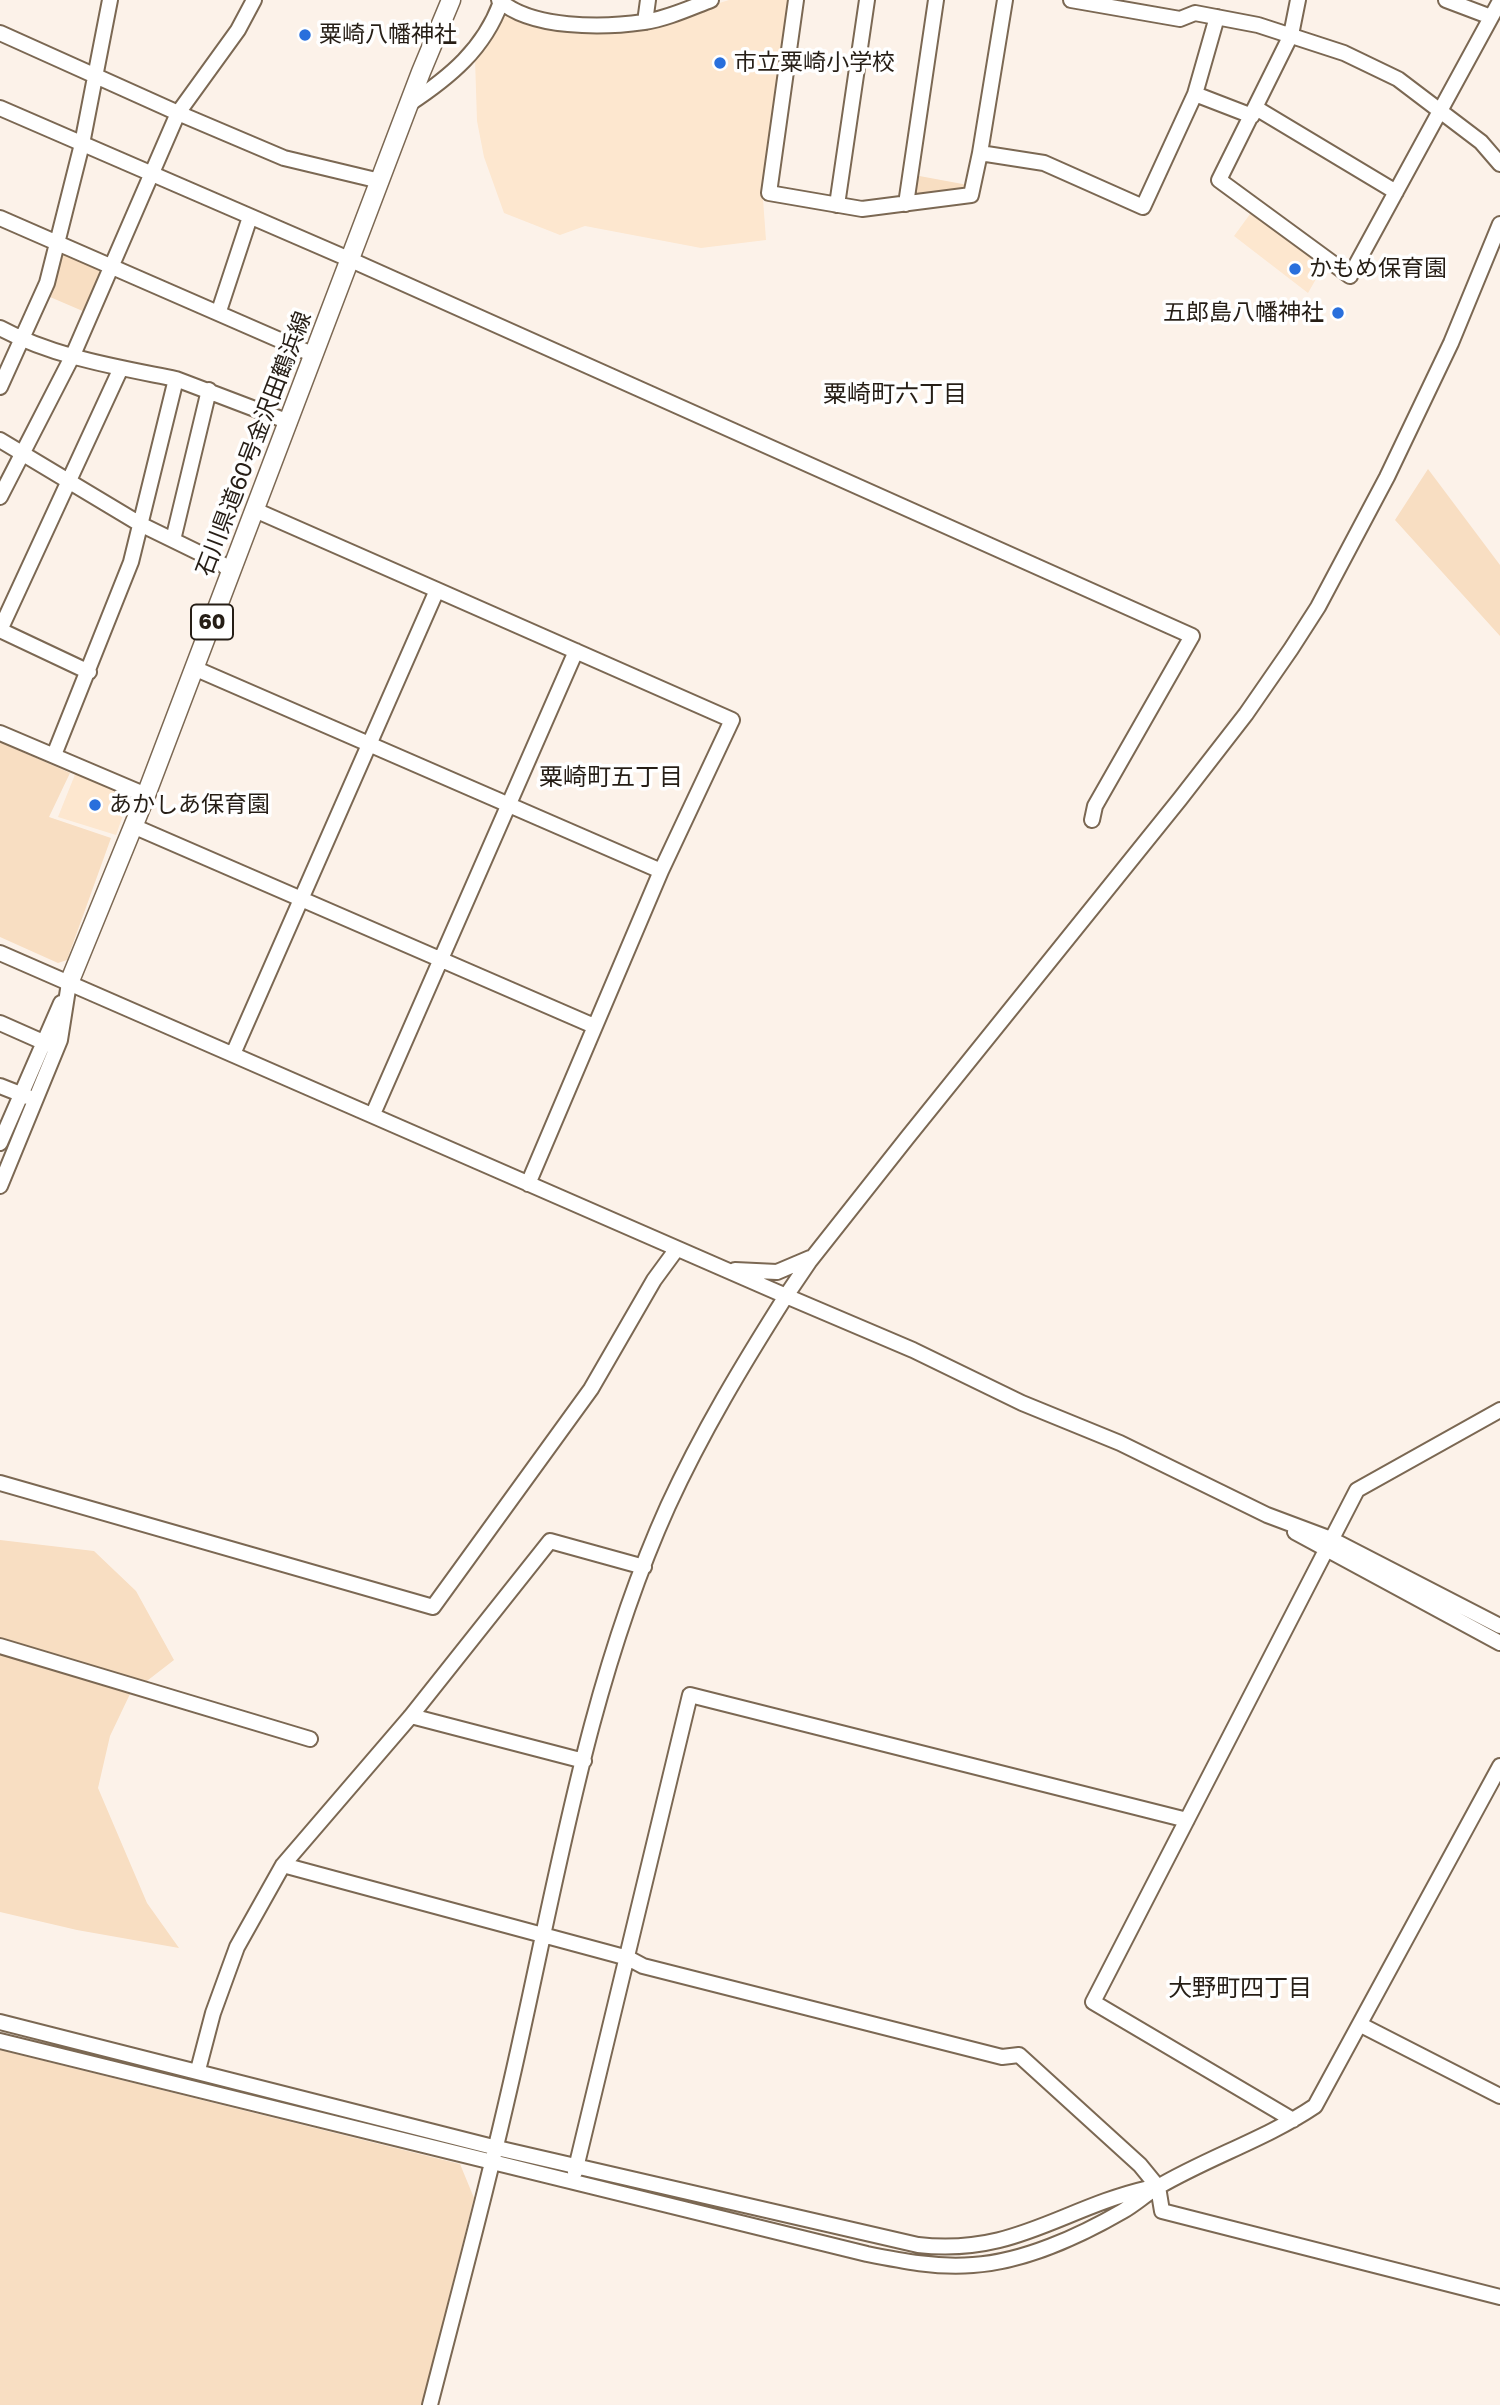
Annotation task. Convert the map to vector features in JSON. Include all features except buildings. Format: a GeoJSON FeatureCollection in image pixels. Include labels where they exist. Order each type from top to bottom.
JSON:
{"type":"FeatureCollection","features":[{"type":"Feature","properties":{"kind":"main road","name":"石川県道60号金沢田鶴浜線"},"geometry":{"type":"LineString","coordinates":[[69,983],[146,794],[451,0]]}},
{"type":"Feature","properties":{"kind":"street"},"geometry":{"type":"LineString","coordinates":[[0,387],[47,283],[58,245],[82,144],[110,0]]}},
{"type":"Feature","properties":{"kind":"street"},"geometry":{"type":"LineString","coordinates":[[0,497],[73,355],[178,113],[238,30],[254,0]]}},
{"type":"Feature","properties":{"kind":"street"},"geometry":{"type":"LineString","coordinates":[[645,22],[648,0]]}},
{"type":"Feature","properties":{"kind":"street"},"geometry":{"type":"LineString","coordinates":[[409,104],[431,89],[480,45],[491,28],[500,1],[517,13],[561,24],[645,22],[711,0]]}},
{"type":"Feature","properties":{"kind":"street"},"geometry":{"type":"LineString","coordinates":[[796,0],[769,193],[862,209],[971,195],[1005,0]]}},
{"type":"Feature","properties":{"kind":"street"},"geometry":{"type":"LineString","coordinates":[[837,205],[867,0]]}},
{"type":"Feature","properties":{"kind":"street"},"geometry":{"type":"LineString","coordinates":[[906,204],[936,0]]}},
{"type":"Feature","properties":{"kind":"street"},"geometry":{"type":"LineString","coordinates":[[1070,0],[1180,19],[1195,6],[1217,17],[1291,35],[1344,53],[1398,79],[1481,142],[1500,164]]}},
{"type":"Feature","properties":{"kind":"street"},"geometry":{"type":"LineString","coordinates":[[1298,0],[1291,35],[1219,180],[1350,276],[1500,1]]}},
{"type":"Feature","properties":{"kind":"street"},"geometry":{"type":"LineString","coordinates":[[1447,0],[1491,17]]}},
{"type":"Feature","properties":{"kind":"street"},"geometry":{"type":"LineString","coordinates":[[979,153],[1044,163],[1143,207],[1195,94],[1217,17]]}},
{"type":"Feature","properties":{"kind":"street"},"geometry":{"type":"LineString","coordinates":[[0,33],[94,78],[284,158],[380,181]]}},
{"type":"Feature","properties":{"kind":"street"},"geometry":{"type":"LineString","coordinates":[[1195,94],[1254,112],[1396,192]]}},
{"type":"Feature","properties":{"kind":"street"},"geometry":{"type":"LineString","coordinates":[[0,108],[351,260],[1192,636],[1096,806],[1091,820]]}},
{"type":"Feature","properties":{"kind":"street"},"geometry":{"type":"LineString","coordinates":[[219,311],[250,217]]}},
{"type":"Feature","properties":{"kind":"street"},"geometry":{"type":"LineString","coordinates":[[0,218],[112,268],[219,311],[314,355]]}},
{"type":"Feature","properties":{"kind":"street"},"geometry":{"type":"LineString","coordinates":[[430,2405],[495,2156],[543,1937],[607,1675],[643,1567],[668,1507],[719,1403],[814,1256],[1180,799],[1247,713],[1291,649],[1341,566],[1387,477],[1451,343],[1500,224]]}},
{"type":"Feature","properties":{"kind":"street"},"geometry":{"type":"LineString","coordinates":[[0,328],[22,340],[73,355],[176,379],[289,422]]}},
{"type":"Feature","properties":{"kind":"street"},"geometry":{"type":"LineString","coordinates":[[89,673],[0,630],[121,368]]}},
{"type":"Feature","properties":{"kind":"street"},"geometry":{"type":"LineString","coordinates":[[54,755],[89,673],[131,562],[176,379]]}},
{"type":"Feature","properties":{"kind":"street"},"geometry":{"type":"LineString","coordinates":[[173,540],[209,390]]}},
{"type":"Feature","properties":{"kind":"street"},"geometry":{"type":"LineString","coordinates":[[0,440],[140,524],[222,564],[231,572]]}},
{"type":"Feature","properties":{"kind":"street"},"geometry":{"type":"LineString","coordinates":[[255,510],[732,720],[661,871],[528,1184]]}},
{"type":"Feature","properties":{"kind":"street"},"geometry":{"type":"LineString","coordinates":[[233,1054],[366,744],[437,590]]}},
{"type":"Feature","properties":{"kind":"street"},"geometry":{"type":"LineString","coordinates":[[373,1114],[576,651]]}},
{"type":"Feature","properties":{"kind":"street"},"geometry":{"type":"LineString","coordinates":[[194,667],[661,871]]}},
{"type":"Feature","properties":{"kind":"street"},"geometry":{"type":"LineString","coordinates":[[0,733],[146,794]]}},
{"type":"Feature","properties":{"kind":"street"},"geometry":{"type":"LineString","coordinates":[[133,826],[594,1026]]}},
{"type":"Feature","properties":{"kind":"street"},"geometry":{"type":"LineString","coordinates":[[0,953],[373,1114],[676,1250],[913,1350],[1023,1403],[1120,1443],[1500,1626]]}},
{"type":"Feature","properties":{"kind":"street"},"geometry":{"type":"LineString","coordinates":[[0,1186],[35,1100],[69,983]]}},
{"type":"Feature","properties":{"kind":"street"},"geometry":{"type":"LineString","coordinates":[[0,1023],[50,1045]]}},
{"type":"Feature","properties":{"kind":"street"},"geometry":{"type":"LineString","coordinates":[[0,1143],[20,1094],[50,1045]]}},
{"type":"Feature","properties":{"kind":"street"},"geometry":{"type":"LineString","coordinates":[[0,1086],[35,1100]]}},
{"type":"Feature","properties":{"kind":"street"},"geometry":{"type":"LineString","coordinates":[[0,1483],[433,1606],[591,1389],[654,1280],[676,1250]]}},
{"type":"Feature","properties":{"kind":"street"},"geometry":{"type":"LineString","coordinates":[[727,1270],[777,1272],[814,1256]]}},
{"type":"Feature","properties":{"kind":"street"},"geometry":{"type":"LineString","coordinates":[[1293,2120],[1093,2003],[1357,1490],[1500,1410]]}},
{"type":"Feature","properties":{"kind":"street"},"geometry":{"type":"LineString","coordinates":[[198,2070],[213,2013],[237,1947],[283,1866],[411,1716],[550,1541],[643,1567]]}},
{"type":"Feature","properties":{"kind":"street"},"geometry":{"type":"LineString","coordinates":[[1328,1544],[1500,1643]]}},
{"type":"Feature","properties":{"kind":"street"},"geometry":{"type":"LineString","coordinates":[[0,1646],[310,1739]]}},
{"type":"Feature","properties":{"kind":"street"},"geometry":{"type":"LineString","coordinates":[[575,2173],[690,1695],[1187,1820]]}},
{"type":"Feature","properties":{"kind":"street"},"geometry":{"type":"LineString","coordinates":[[411,1716],[584,1761]]}},
{"type":"Feature","properties":{"kind":"street"},"geometry":{"type":"LineString","coordinates":[[0,2040],[575,2173],[867,2254],[945,2266],[975,2265],[1036,2249],[1124,2211],[1158,2187],[1293,2120],[1315,2106],[1500,1766]]}},
{"type":"Feature","properties":{"kind":"street"},"geometry":{"type":"LineString","coordinates":[[283,1866],[628,1958],[643,1966],[1002,2057],[1019,2055],[1121,2144],[1158,2187],[1163,2211],[1168,2214],[1500,2297]]}},
{"type":"Feature","properties":{"kind":"street"},"geometry":{"type":"LineString","coordinates":[[0,2022],[198,2070],[495,2156]]}},
{"type":"Feature","properties":{"kind":"street"},"geometry":{"type":"LineString","coordinates":[[1361,2025],[1500,2096]]}},
{"type":"Feature","properties":{"kind":"shaded area"},"geometry":{"type":"Polygon","coordinates":[[[729,0],[793,0],[763,199],[766,240],[701,248],[585,226],[560,235],[504,213],[484,157],[477,121],[475,59],[495,33],[504,12],[550,30],[639,28],[729,0]]]}},
{"type":"Feature","properties":{"kind":"shaded area"},"geometry":{"type":"Polygon","coordinates":[[[914,175],[968,185],[964,192],[916,198],[912,194],[914,175]]]}},
{"type":"Feature","properties":{"kind":"shaded area"},"geometry":{"type":"Polygon","coordinates":[[[1253,210],[1324,265],[1308,293],[1234,236],[1253,210]]]}},
{"type":"Feature","properties":{"kind":"shaded area"},"geometry":{"type":"Polygon","coordinates":[[[63,253],[103,271],[85,312],[50,297],[63,253]]]}},
{"type":"Feature","properties":{"kind":"shaded area"},"geometry":{"type":"Polygon","coordinates":[[[1428,469],[1500,565],[1500,636],[1395,520],[1428,469]]]}},
{"type":"Feature","properties":{"kind":"shaded area"},"geometry":{"type":"Polygon","coordinates":[[[0,742],[70,773],[49,817],[111,838],[67,960],[58,963],[0,937],[0,742]]]}},
{"type":"Feature","properties":{"kind":"shaded area","name":"あかしあ保育園"},"geometry":{"type":"Polygon","coordinates":[[[76,772],[131,793],[116,835],[58,817],[76,772]]]}},
{"type":"Feature","properties":{"kind":"shaded area"},"geometry":{"type":"Polygon","coordinates":[[[0,1540],[94,1551],[136,1591],[174,1660],[130,1694],[110,1736],[98,1788],[147,1903],[179,1948],[77,1930],[0,1912],[0,1540]]]}},
{"type":"Feature","properties":{"kind":"shaded area"},"geometry":{"type":"Polygon","coordinates":[[[0,2050],[460,2164],[474,2198],[422,2405],[0,2405],[0,2050]]]}},
{"type":"Feature","properties":{"kind":"place","name":"粟崎八幡神社"},"geometry":{"type":"Point","coordinates":[305,35]}},
{"type":"Feature","properties":{"kind":"place","name":"市立粟崎小学校"},"geometry":{"type":"Point","coordinates":[720,63]}},
{"type":"Feature","properties":{"kind":"place","name":"かもめ保育園"},"geometry":{"type":"Point","coordinates":[1295,269]}},
{"type":"Feature","properties":{"kind":"place","name":"五郎島八幡神社"},"geometry":{"type":"Point","coordinates":[1338,313]}},
{"type":"Feature","properties":{"kind":"place","name":"あかしあ保育園"},"geometry":{"type":"Point","coordinates":[95,805]}},
{"type":"Feature","properties":{"kind":"district","name":"粟崎町六丁目"},"geometry":{"type":"Point","coordinates":[895,394]}},
{"type":"Feature","properties":{"kind":"district","name":"粟崎町五丁目"},"geometry":{"type":"Point","coordinates":[611,777]}},
{"type":"Feature","properties":{"kind":"district","name":"大野町四丁目"},"geometry":{"type":"Point","coordinates":[1240,1988]}}]}
